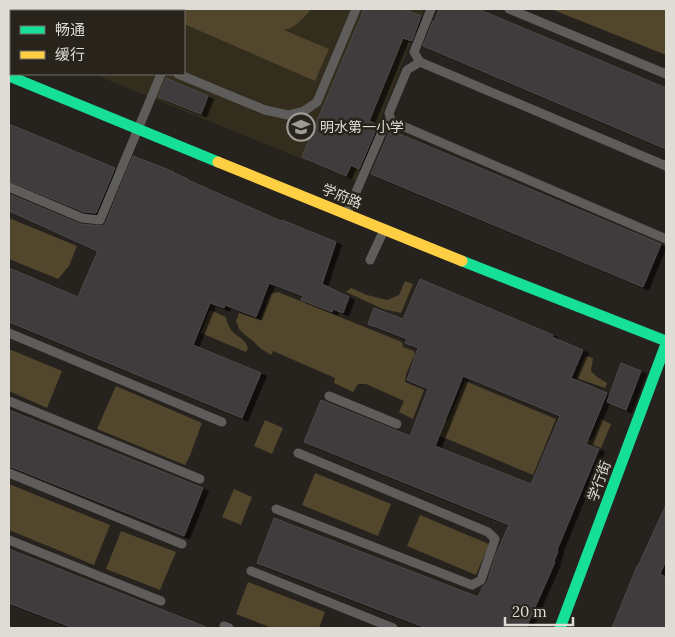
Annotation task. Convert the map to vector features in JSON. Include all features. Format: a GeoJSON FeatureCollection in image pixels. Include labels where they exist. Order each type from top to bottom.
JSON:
{"type":"FeatureCollection","features":[{"type":"Feature","properties":{"kind":"street","name":"学府路"},"geometry":{"type":"LineString","coordinates":[[9,76],[384,230],[666,342]]}},
{"type":"Feature","properties":{"kind":"street","name":"学行街"},"geometry":{"type":"LineString","coordinates":[[560,628],[666,342]]}},
{"type":"Feature","properties":{"kind":"lane"},"geometry":{"type":"LineString","coordinates":[[180,75],[265,110],[288,115],[304,111],[317,102],[356,9]]}},
{"type":"Feature","properties":{"kind":"lane"},"geometry":{"type":"LineString","coordinates":[[431,9],[414,52],[420,62],[666,166]]}},
{"type":"Feature","properties":{"kind":"lane"},"geometry":{"type":"LineString","coordinates":[[509,9],[666,74]]}},
{"type":"Feature","properties":{"kind":"lane"},"geometry":{"type":"LineString","coordinates":[[347,214],[384,128],[390,121],[389,113],[407,70],[420,62]]}},
{"type":"Feature","properties":{"kind":"lane"},"geometry":{"type":"LineString","coordinates":[[9,187],[82,218],[100,220],[162,75]]}},
{"type":"Feature","properties":{"kind":"lane"},"geometry":{"type":"LineString","coordinates":[[390,121],[666,239]]}},
{"type":"Feature","properties":{"kind":"lane"},"geometry":{"type":"LineString","coordinates":[[370,260],[384,230]]}},
{"type":"Feature","properties":{"kind":"lane"},"geometry":{"type":"LineString","coordinates":[[9,333],[222,422]]}},
{"type":"Feature","properties":{"kind":"lane"},"geometry":{"type":"LineString","coordinates":[[329,396],[397,424]]}},
{"type":"Feature","properties":{"kind":"lane"},"geometry":{"type":"LineString","coordinates":[[9,401],[200,479]]}},
{"type":"Feature","properties":{"kind":"lane"},"geometry":{"type":"LineString","coordinates":[[276,509],[472,585],[481,580],[495,539],[488,532],[298,453]]}},
{"type":"Feature","properties":{"kind":"lane"},"geometry":{"type":"LineString","coordinates":[[9,473],[182,544]]}},
{"type":"Feature","properties":{"kind":"lane"},"geometry":{"type":"LineString","coordinates":[[9,540],[161,601]]}},
{"type":"Feature","properties":{"kind":"lane"},"geometry":{"type":"LineString","coordinates":[[251,571],[394,628]]}},
{"type":"Feature","properties":{"kind":"shaded area","name":"明水第一小学"},"geometry":{"type":"Polygon","coordinates":[[[9,9],[424,9],[356,181],[95,75],[185,75],[185,10],[10,10],[9,39],[9,9]]]}},
{"type":"Feature","properties":{"kind":"shaded area"},"geometry":{"type":"Polygon","coordinates":[[[149,9],[311,9],[296,25],[284,30],[329,49],[315,81],[185,24],[185,10],[149,9]]]}},
{"type":"Feature","properties":{"kind":"shaded area"},"geometry":{"type":"Polygon","coordinates":[[[551,9],[666,9],[666,55],[551,9]]]}},
{"type":"Feature","properties":{"kind":"shaded area"},"geometry":{"type":"Polygon","coordinates":[[[9,218],[77,246],[69,266],[58,279],[9,259],[9,218]]]}},
{"type":"Feature","properties":{"kind":"shaded area"},"geometry":{"type":"Polygon","coordinates":[[[405,281],[413,284],[401,313],[383,309],[346,292],[351,288],[367,295],[387,300],[399,295],[405,281]]]}},
{"type":"Feature","properties":{"kind":"shaded area"},"geometry":{"type":"Polygon","coordinates":[[[278,292],[402,342],[403,347],[414,351],[415,354],[406,374],[405,382],[424,390],[413,419],[399,412],[404,401],[366,384],[358,384],[353,392],[334,383],[335,378],[273,351],[271,355],[245,335],[239,329],[236,321],[239,313],[260,320],[270,294],[278,292]]]}},
{"type":"Feature","properties":{"kind":"shaded area"},"geometry":{"type":"Polygon","coordinates":[[[210,310],[226,317],[233,333],[246,343],[248,348],[246,352],[201,333],[210,310]]]}},
{"type":"Feature","properties":{"kind":"shaded area"},"geometry":{"type":"Polygon","coordinates":[[[9,349],[62,371],[47,408],[9,391],[9,349]]]}},
{"type":"Feature","properties":{"kind":"shaded area"},"geometry":{"type":"Polygon","coordinates":[[[585,356],[593,358],[591,371],[607,383],[605,388],[576,378],[585,356]]]}},
{"type":"Feature","properties":{"kind":"shaded area"},"geometry":{"type":"Polygon","coordinates":[[[465,381],[556,419],[533,475],[414,425],[420,412],[448,421],[465,381]]]}},
{"type":"Feature","properties":{"kind":"shaded area"},"geometry":{"type":"Polygon","coordinates":[[[116,386],[202,423],[185,465],[97,429],[116,386]]]}},
{"type":"Feature","properties":{"kind":"shaded area"},"geometry":{"type":"Polygon","coordinates":[[[601,419],[611,424],[601,448],[557,430],[558,426],[590,440],[594,437],[601,419]]]}},
{"type":"Feature","properties":{"kind":"shaded area"},"geometry":{"type":"Polygon","coordinates":[[[265,420],[283,428],[272,454],[254,446],[265,420]]]}},
{"type":"Feature","properties":{"kind":"shaded area"},"geometry":{"type":"Polygon","coordinates":[[[315,473],[391,504],[378,536],[302,505],[315,473]]]}},
{"type":"Feature","properties":{"kind":"shaded area"},"geometry":{"type":"Polygon","coordinates":[[[9,484],[110,525],[94,565],[9,530],[9,484]]]}},
{"type":"Feature","properties":{"kind":"shaded area"},"geometry":{"type":"Polygon","coordinates":[[[234,489],[252,497],[241,525],[222,517],[234,489]]]}},
{"type":"Feature","properties":{"kind":"shaded area"},"geometry":{"type":"Polygon","coordinates":[[[420,515],[489,544],[476,575],[407,546],[420,515]]]}},
{"type":"Feature","properties":{"kind":"shaded area"},"geometry":{"type":"Polygon","coordinates":[[[121,531],[176,552],[160,590],[106,569],[121,531]]]}},
{"type":"Feature","properties":{"kind":"shaded area"},"geometry":{"type":"Polygon","coordinates":[[[248,582],[325,612],[319,628],[272,628],[236,614],[248,582]]]}},
{"type":"Feature","properties":{"kind":"building"},"geometry":{"type":"Polygon","coordinates":[[[364,9],[404,9],[421,16],[412,41],[403,38],[369,121],[378,125],[359,169],[351,165],[346,176],[302,157],[364,9]]]}},
{"type":"Feature","properties":{"kind":"building"},"geometry":{"type":"Polygon","coordinates":[[[439,9],[478,9],[666,88],[666,149],[423,46],[439,9]]]}},
{"type":"Feature","properties":{"kind":"building"},"geometry":{"type":"Polygon","coordinates":[[[166,78],[208,96],[201,114],[158,97],[166,78]]]}},
{"type":"Feature","properties":{"kind":"building"},"geometry":{"type":"Polygon","coordinates":[[[9,124],[115,168],[96,213],[84,212],[9,181],[9,124]]]}},
{"type":"Feature","properties":{"kind":"building"},"geometry":{"type":"Polygon","coordinates":[[[390,130],[661,244],[643,287],[371,174],[390,130]]]}},
{"type":"Feature","properties":{"kind":"building"},"geometry":{"type":"Polygon","coordinates":[[[133,156],[174,172],[281,221],[336,242],[322,284],[349,297],[343,313],[333,309],[332,312],[301,300],[303,296],[269,283],[256,317],[225,305],[224,308],[210,303],[193,345],[261,373],[242,418],[9,322],[9,268],[78,297],[97,251],[9,211],[9,194],[80,224],[103,226],[133,156]]]}},
{"type":"Feature","properties":{"kind":"building"},"geometry":{"type":"Polygon","coordinates":[[[420,279],[553,335],[552,337],[583,350],[571,378],[607,393],[586,444],[599,449],[557,550],[555,562],[526,628],[426,628],[257,563],[274,518],[478,597],[483,586],[487,583],[496,554],[509,525],[304,442],[321,400],[410,436],[428,389],[407,380],[418,348],[405,343],[407,339],[368,324],[374,308],[403,319],[420,279]],[[463,376],[435,446],[531,484],[560,416],[463,376]]]}},
{"type":"Feature","properties":{"kind":"building"},"geometry":{"type":"Polygon","coordinates":[[[621,363],[641,371],[626,410],[607,402],[621,363]]]}},
{"type":"Feature","properties":{"kind":"building"},"geometry":{"type":"Polygon","coordinates":[[[9,410],[203,488],[184,536],[9,466],[9,410]]]}},
{"type":"Feature","properties":{"kind":"building"},"geometry":{"type":"Polygon","coordinates":[[[666,505],[666,560],[660,574],[666,577],[666,628],[612,628],[637,566],[666,505]]]}},
{"type":"Feature","properties":{"kind":"building"},"geometry":{"type":"Polygon","coordinates":[[[9,549],[206,628],[73,628],[9,603],[9,549]]]}},
{"type":"Feature","properties":{"kind":"traffic: fast"},"geometry":{"type":"LineString","coordinates":[[9,76],[218,162]]}},
{"type":"Feature","properties":{"kind":"traffic: fast"},"geometry":{"type":"LineString","coordinates":[[462,261],[666,341]]}},
{"type":"Feature","properties":{"kind":"traffic: fast"},"geometry":{"type":"LineString","coordinates":[[560,628],[666,344]]}},
{"type":"Feature","properties":{"kind":"traffic: slow"},"geometry":{"type":"LineString","coordinates":[[218,162],[462,261]]}},
{"type":"Feature","properties":{"kind":"place","name":"明水第一小学"},"geometry":{"type":"Point","coordinates":[301,127]}}]}
